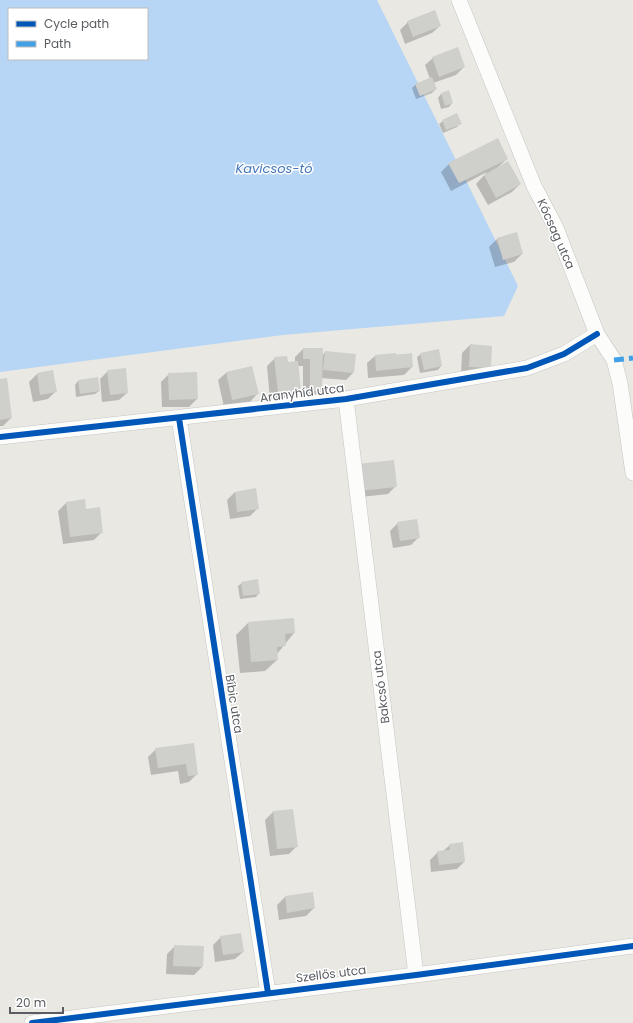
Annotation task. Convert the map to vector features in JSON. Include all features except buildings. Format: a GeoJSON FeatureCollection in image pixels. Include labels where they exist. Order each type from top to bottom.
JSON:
{"type":"FeatureCollection","features":[{"type":"Feature","properties":{"kind":"street","name":"Kócsag utca"},"geometry":{"type":"LineString","coordinates":[[459,0],[534,186],[556,228],[598,334],[614,360],[620,384],[633,474]]}},
{"type":"Feature","properties":{"kind":"street","name":"Aranyhíd utca"},"geometry":{"type":"LineString","coordinates":[[0,437],[346,399],[527,368],[564,354],[598,334]]}},
{"type":"Feature","properties":{"kind":"street","name":"Bakcsó utca"},"geometry":{"type":"LineString","coordinates":[[346,399],[416,975]]}},
{"type":"Feature","properties":{"kind":"street","name":"Bíbic utca"},"geometry":{"type":"LineString","coordinates":[[179,418],[268,992]]}},
{"type":"Feature","properties":{"kind":"street","name":"Szellős utca"},"geometry":{"type":"LineString","coordinates":[[32,1023],[633,946]]}},
{"type":"Feature","properties":{"kind":"water","name":"Kavicsos-tó"},"geometry":{"type":"Polygon","coordinates":[[[0,0],[377,0],[518,286],[504,316],[283,335],[0,372],[0,0]]]}},
{"type":"Feature","properties":{"kind":"marked path"},"geometry":{"type":"LineString","coordinates":[[614,360],[633,358]]}},
{"type":"Feature","properties":{"kind":"cycle path"},"geometry":{"type":"LineString","coordinates":[[0,437],[346,399],[527,368],[564,354],[597,334]]}},
{"type":"Feature","properties":{"kind":"cycle path"},"geometry":{"type":"LineString","coordinates":[[179,418],[268,993]]}},
{"type":"Feature","properties":{"kind":"cycle path"},"geometry":{"type":"LineString","coordinates":[[32,1023],[633,946]]}}]}
